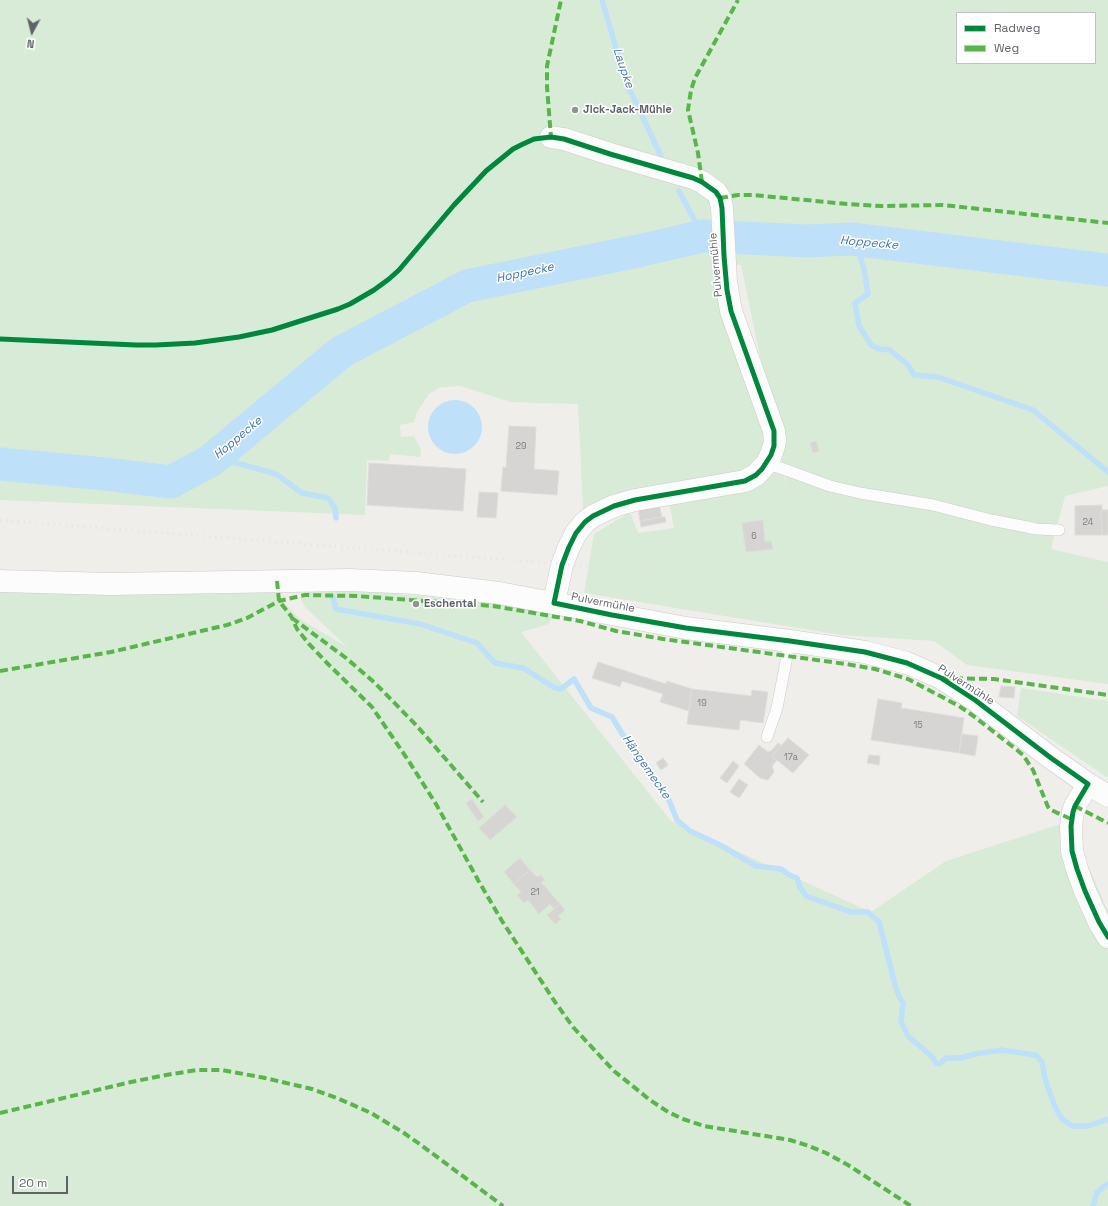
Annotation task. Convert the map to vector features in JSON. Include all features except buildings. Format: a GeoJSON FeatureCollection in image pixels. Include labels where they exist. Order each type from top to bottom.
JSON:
{"type":"FeatureCollection","features":[{"type":"Feature","properties":{"kind":"main road","name":"Pulvermühle"},"geometry":{"type":"LineString","coordinates":[[551,137],[569,140],[610,154],[693,178],[702,182],[713,190],[720,198],[723,221],[726,282],[731,311],[774,431],[774,446],[771,455],[767,463],[756,475],[744,480],[635,500],[614,506],[593,516],[585,522],[576,533],[562,565],[554,603],[686,628],[865,652],[907,663],[941,678],[975,700],[1051,758],[1108,796]]}},
{"type":"Feature","properties":{"kind":"main road"},"geometry":{"type":"LineString","coordinates":[[0,582],[111,584],[319,580],[378,581],[467,589],[554,603]]}},
{"type":"Feature","properties":{"kind":"main road"},"geometry":{"type":"LineString","coordinates":[[1088,784],[1073,812],[1071,826],[1072,851],[1085,891],[1099,922],[1108,937]]}},
{"type":"Feature","properties":{"kind":"lane"},"geometry":{"type":"LineString","coordinates":[[767,463],[830,486],[933,505],[991,520],[1036,529],[1059,530]]}},
{"type":"Feature","properties":{"kind":"lane"},"geometry":{"type":"LineString","coordinates":[[767,737],[777,708],[790,641]]}},
{"type":"Feature","properties":{"kind":"green space"},"geometry":{"type":"Polygon","coordinates":[[[0,0],[1108,0],[1108,486],[1065,496],[1051,549],[1108,562],[1108,684],[967,665],[934,641],[841,635],[584,593],[594,534],[630,512],[638,533],[674,528],[670,507],[643,487],[583,509],[578,404],[511,402],[460,386],[441,387],[429,394],[417,412],[414,422],[400,425],[401,437],[414,436],[421,450],[420,457],[390,454],[389,461],[367,460],[365,515],[0,500],[0,0]],[[714,263],[787,486],[741,265],[714,263]]]}},
{"type":"Feature","properties":{"kind":"green space"},"geometry":{"type":"Polygon","coordinates":[[[0,581],[270,588],[300,619],[347,647],[306,608],[300,598],[308,586],[508,604],[555,611],[549,624],[521,632],[671,821],[871,912],[946,861],[1076,819],[1086,861],[1108,912],[1108,1206],[0,1206],[0,581]]]}},
{"type":"Feature","properties":{"kind":"green space"},"geometry":{"type":"Polygon","coordinates":[[[1021,688],[1108,701],[1108,778],[1017,716],[1021,688]]]}},
{"type":"Feature","properties":{"kind":"water"},"geometry":{"type":"Polygon","coordinates":[[[450,400],[460,400],[474,408],[480,417],[482,427],[480,437],[474,446],[460,454],[450,454],[440,449],[433,442],[428,432],[428,422],[433,412],[440,405],[450,400]]]}},
{"type":"Feature","properties":{"kind":"waterway","name":"Laupke"},"geometry":{"type":"LineString","coordinates":[[602,0],[626,82],[661,156]]}},
{"type":"Feature","properties":{"kind":"waterway","name":"Laupke"},"geometry":{"type":"LineString","coordinates":[[679,191],[703,236]]}},
{"type":"Feature","properties":{"kind":"waterway","name":"Hoppecke"},"geometry":{"type":"LineString","coordinates":[[0,464],[171,482],[210,461],[341,352],[467,286],[638,251],[703,236],[806,241],[851,239],[1108,270]]}},
{"type":"Feature","properties":{"kind":"waterway"},"geometry":{"type":"LineString","coordinates":[[855,240],[864,269],[868,294],[855,303],[859,326],[871,345],[879,349],[890,350],[908,365],[914,375],[938,377],[1033,410],[1108,472]]}},
{"type":"Feature","properties":{"kind":"waterway","name":"Hängemecke"},"geometry":{"type":"LineString","coordinates":[[210,461],[237,463],[276,474],[302,493],[328,498],[335,508],[336,518]]}},
{"type":"Feature","properties":{"kind":"waterway","name":"Hängemecke"},"geometry":{"type":"LineString","coordinates":[[333,598],[336,609],[420,624],[477,643],[495,663],[523,668],[555,688],[561,689],[574,679],[591,708],[612,717],[637,758],[666,793],[677,820],[690,831],[720,845],[756,866],[781,869],[797,878],[800,887],[806,896],[851,912],[868,912],[879,922],[897,992],[903,1003],[901,1022],[908,1036],[929,1054],[936,1063],[939,1064],[946,1058],[961,1058],[1001,1050],[1036,1055],[1042,1062],[1045,1079],[1055,1107],[1062,1119],[1072,1126],[1088,1126],[1108,1119]]}},
{"type":"Feature","properties":{"kind":"waterway","name":"Hängemecke"},"geometry":{"type":"LineString","coordinates":[[1093,1206],[1097,1192],[1108,1184]]}},
{"type":"Feature","properties":{"kind":"railway"},"geometry":{"type":"LineString","coordinates":[[0,520],[1108,607]]}},
{"type":"Feature","properties":{"kind":"marked path"},"geometry":{"type":"LineString","coordinates":[[548,137],[551,137],[547,66],[561,0]]}},
{"type":"Feature","properties":{"kind":"marked path"},"geometry":{"type":"LineString","coordinates":[[702,182],[698,153],[688,110],[691,90],[695,78],[738,0]]}},
{"type":"Feature","properties":{"kind":"marked path"},"geometry":{"type":"LineString","coordinates":[[720,198],[738,195],[753,195],[881,206],[943,205],[1108,223]]}},
{"type":"Feature","properties":{"kind":"marked path"},"geometry":{"type":"LineString","coordinates":[[277,581],[279,601],[291,616],[297,629],[328,664],[372,707],[436,804],[502,921],[555,1002],[573,1027],[614,1071],[650,1100],[668,1112],[683,1119],[704,1126],[790,1140],[809,1146],[848,1165],[911,1206]]}},
{"type":"Feature","properties":{"kind":"marked path"},"geometry":{"type":"LineString","coordinates":[[0,671],[111,652],[227,625],[247,618],[279,601],[305,595],[356,596],[493,606],[580,621],[616,631],[663,639],[875,669],[908,679],[959,706],[1023,755],[1033,770],[1048,807],[1051,810],[1071,819]]}},
{"type":"Feature","properties":{"kind":"marked path"},"geometry":{"type":"LineString","coordinates":[[292,618],[346,658],[375,683],[417,726],[483,802]]}},
{"type":"Feature","properties":{"kind":"marked path"},"geometry":{"type":"LineString","coordinates":[[943,678],[994,679],[1108,695]]}},
{"type":"Feature","properties":{"kind":"marked path"},"geometry":{"type":"LineString","coordinates":[[1075,806],[1108,823]]}},
{"type":"Feature","properties":{"kind":"marked path"},"geometry":{"type":"LineString","coordinates":[[0,1113],[166,1075],[197,1070],[222,1070],[312,1089],[371,1113],[404,1133],[503,1206]]}},
{"type":"Feature","properties":{"kind":"cycle path"},"geometry":{"type":"LineString","coordinates":[[0,339],[136,345],[195,343],[239,337],[272,330],[338,309],[374,290],[389,279],[399,270],[454,205],[486,171],[513,149],[534,139],[551,137],[564,139],[702,182],[716,192],[720,198],[722,208],[727,290],[731,311],[774,431],[774,446],[771,455],[762,469],[756,475],[745,481],[635,500],[614,506],[593,516],[585,522],[576,533],[569,547],[562,565],[554,603],[686,628],[865,652],[907,663],[941,678],[975,700],[1051,758],[1088,784],[1073,812],[1071,826],[1072,851],[1085,891],[1099,922],[1108,937]]}},
{"type":"Feature","properties":{"kind":"place","name":"Jick-Jack-Mühle"},"geometry":{"type":"Point","coordinates":[575,110]}},
{"type":"Feature","properties":{"kind":"place","name":"Eschental"},"geometry":{"type":"Point","coordinates":[416,604]}}]}
